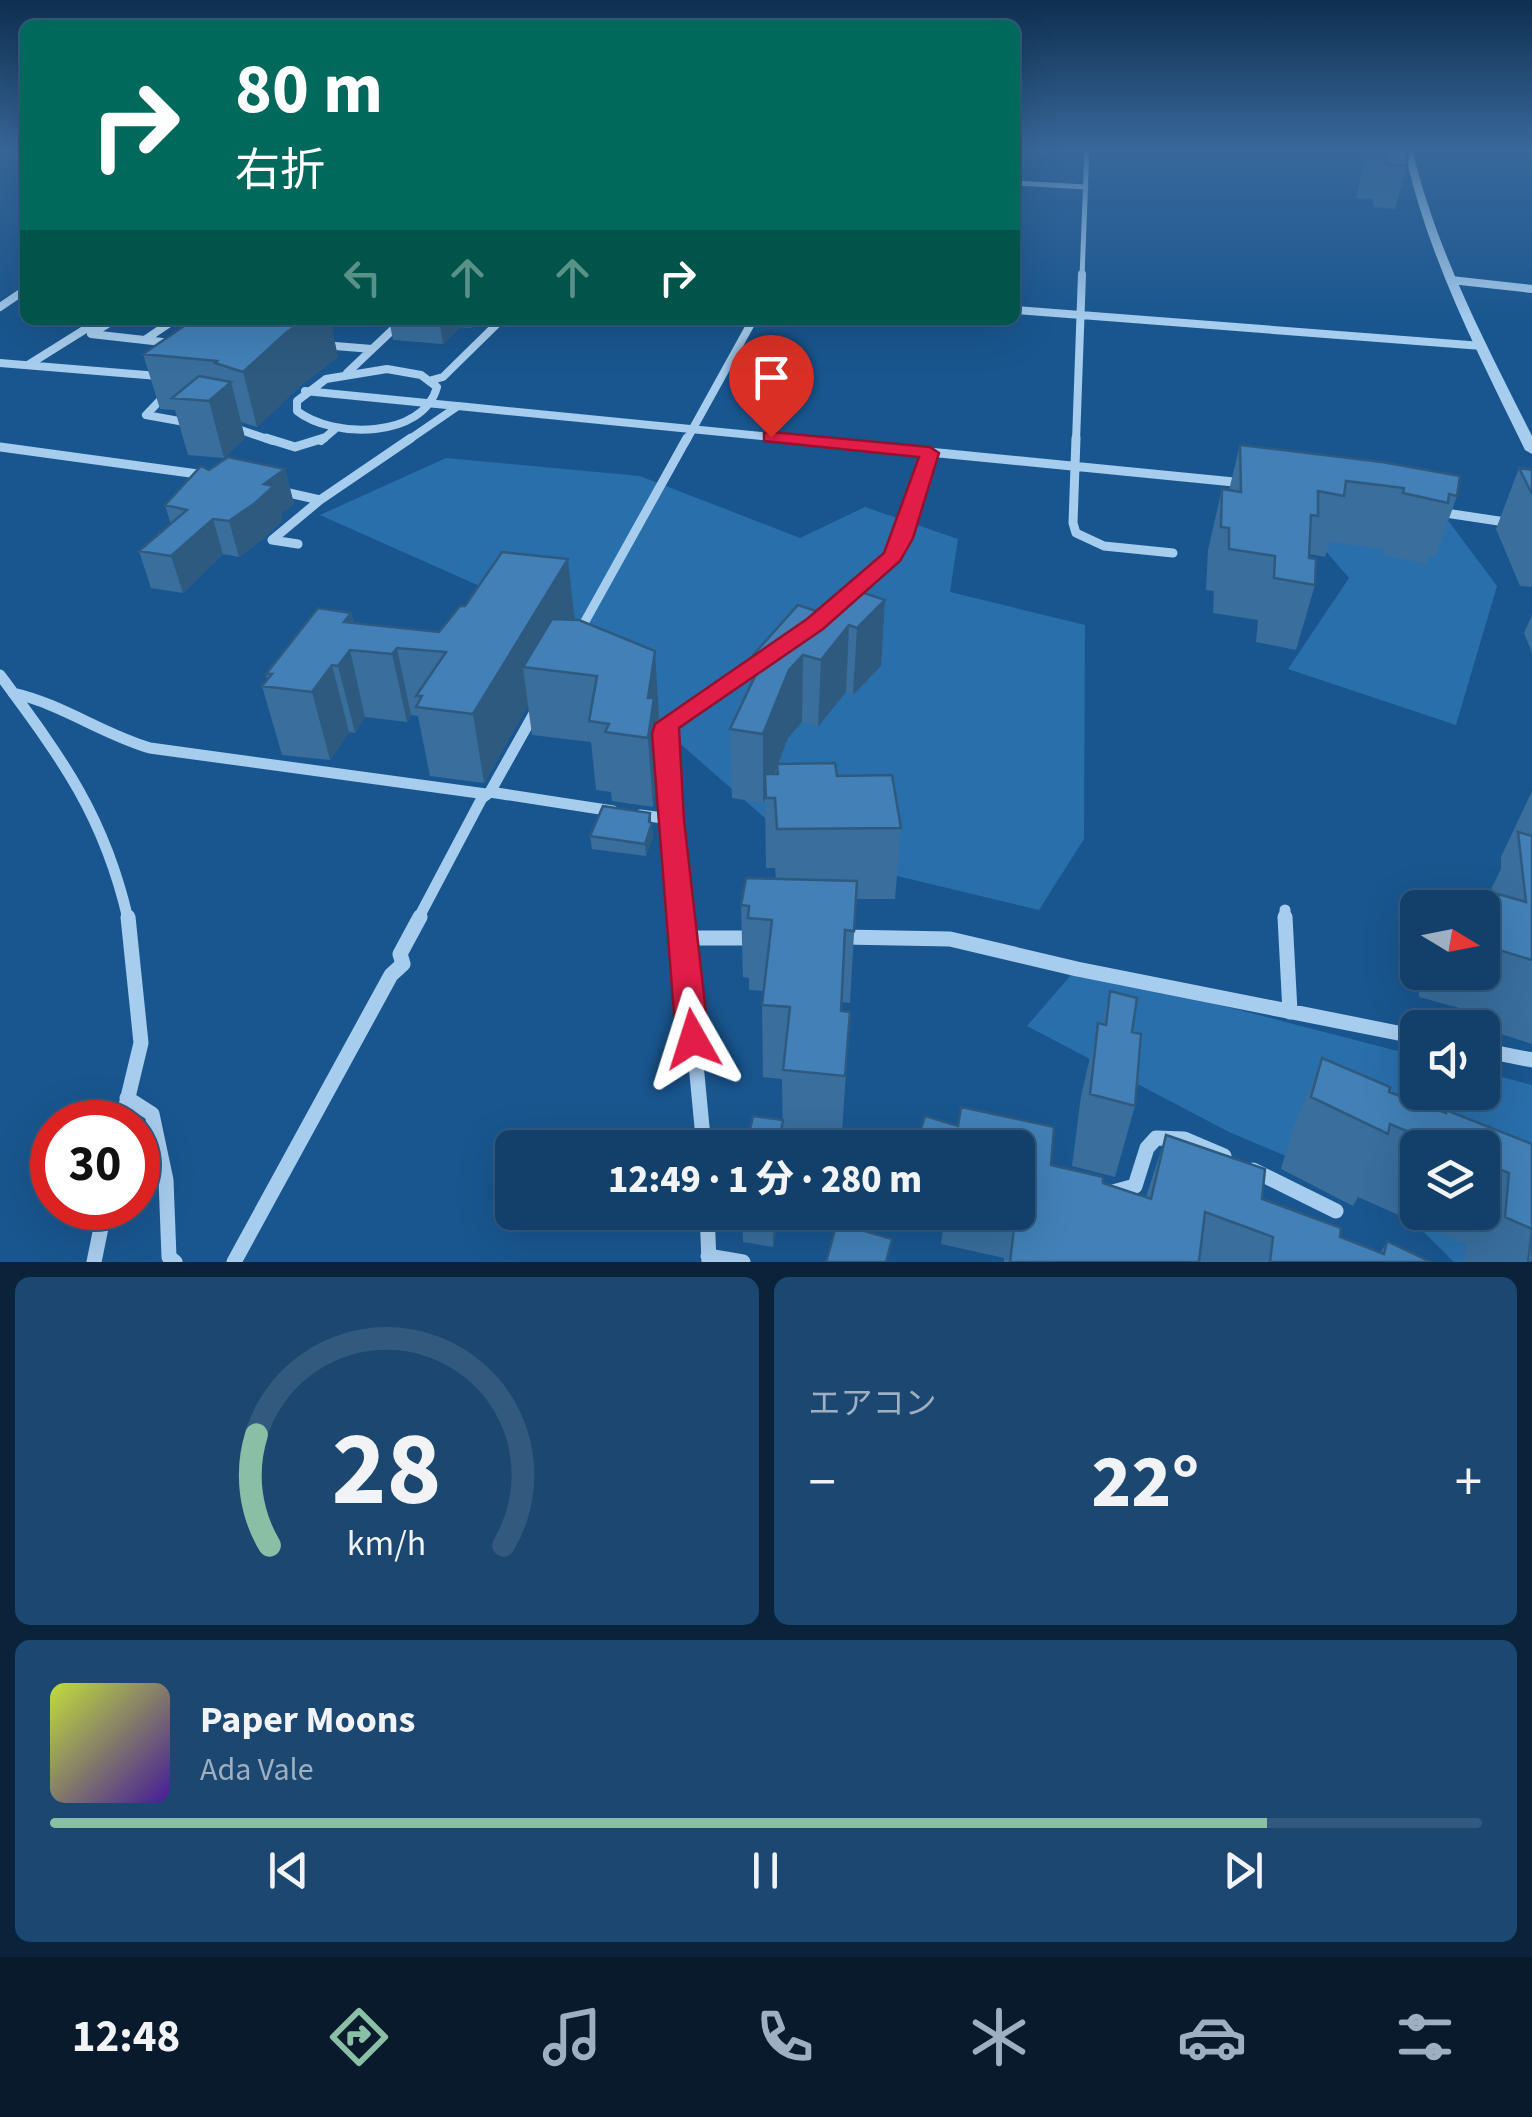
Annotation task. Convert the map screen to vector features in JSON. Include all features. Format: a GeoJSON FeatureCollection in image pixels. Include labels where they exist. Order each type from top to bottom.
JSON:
{"type":"FeatureCollection","features":[{"type":"Feature","properties":{"kind":"street"},"geometry":{"type":"LineString","coordinates":[[1085,207],[1073,523],[1076,533],[1104,546],[1172,553]]}},
{"type":"Feature","properties":{"kind":"street"},"geometry":{"type":"LineString","coordinates":[[1422,207],[1450,280],[1532,450]]}},
{"type":"Feature","properties":{"kind":"street"},"geometry":{"type":"LineString","coordinates":[[1450,280],[1532,289]]}},
{"type":"Feature","properties":{"kind":"street"},"geometry":{"type":"LineString","coordinates":[[1020,310],[1482,346]]}},
{"type":"Feature","properties":{"kind":"street"},"geometry":{"type":"LineString","coordinates":[[28,365],[92,325]]}},
{"type":"Feature","properties":{"kind":"street"},"geometry":{"type":"LineString","coordinates":[[106,325],[91,334],[178,343]]}},
{"type":"Feature","properties":{"kind":"street"},"geometry":{"type":"LineString","coordinates":[[145,340],[167,325]]}},
{"type":"Feature","properties":{"kind":"street"},"geometry":{"type":"LineString","coordinates":[[398,325],[346,373],[305,391],[296,410],[303,419],[336,429],[393,424],[433,404],[438,395],[432,380]]}},
{"type":"Feature","properties":{"kind":"street"},"geometry":{"type":"LineString","coordinates":[[346,373],[406,370],[432,380],[443,377],[497,325]]}},
{"type":"Feature","properties":{"kind":"street"},"geometry":{"type":"LineString","coordinates":[[567,654],[750,325]]}},
{"type":"Feature","properties":{"kind":"street"},"geometry":{"type":"LineString","coordinates":[[307,343],[372,349]]}},
{"type":"Feature","properties":{"kind":"street"},"geometry":{"type":"LineString","coordinates":[[0,363],[166,377]]}},
{"type":"Feature","properties":{"kind":"street"},"geometry":{"type":"LineString","coordinates":[[171,390],[147,409],[146,415],[201,424]]}},
{"type":"Feature","properties":{"kind":"street"},"geometry":{"type":"LineString","coordinates":[[305,391],[1248,483]]}},
{"type":"Feature","properties":{"kind":"street"},"geometry":{"type":"LineString","coordinates":[[298,544],[272,540],[320,500],[458,406]]}},
{"type":"Feature","properties":{"kind":"street"},"geometry":{"type":"LineString","coordinates":[[220,426],[250,430],[280,446],[310,443],[328,437],[336,429]]}},
{"type":"Feature","properties":{"kind":"street"},"geometry":{"type":"LineString","coordinates":[[0,447],[213,476]]}},
{"type":"Feature","properties":{"kind":"street"},"geometry":{"type":"LineString","coordinates":[[828,612],[892,556],[902,538],[930,453]]}},
{"type":"Feature","properties":{"kind":"street"},"geometry":{"type":"LineString","coordinates":[[265,488],[320,500]]}},
{"type":"Feature","properties":{"kind":"street"},"geometry":{"type":"LineString","coordinates":[[1436,511],[1532,526]]}},
{"type":"Feature","properties":{"kind":"street"},"geometry":{"type":"LineString","coordinates":[[703,1130],[664,734],[667,724],[768,654]]}},
{"type":"Feature","properties":{"kind":"street"},"geometry":{"type":"LineString","coordinates":[[0,675],[68,766],[96,817],[128,916],[140,1042],[127,1098],[152,1114],[166,1180],[169,1256],[175,1262]]}},
{"type":"Feature","properties":{"kind":"street"},"geometry":{"type":"LineString","coordinates":[[13,693],[58,704],[116,740],[150,748],[671,820]]}},
{"type":"Feature","properties":{"kind":"street"},"geometry":{"type":"LineString","coordinates":[[234,1262],[391,975],[403,964],[400,954],[538,706]]}},
{"type":"Feature","properties":{"kind":"street"},"geometry":{"type":"LineString","coordinates":[[1285,910],[1290,1012]]}},
{"type":"Feature","properties":{"kind":"street"},"geometry":{"type":"LineString","coordinates":[[682,938],[774,938]]}},
{"type":"Feature","properties":{"kind":"street"},"geometry":{"type":"LineString","coordinates":[[830,938],[950,940],[1400,1033]]}},
{"type":"Feature","properties":{"kind":"street"},"geometry":{"type":"LineString","coordinates":[[1500,1054],[1532,1060]]}},
{"type":"Feature","properties":{"kind":"street"},"geometry":{"type":"LineString","coordinates":[[1095,1193],[1124,1191],[1135,1186],[1148,1148],[1156,1138],[1168,1136],[1209,1149],[1336,1211]]}},
{"type":"Feature","properties":{"kind":"street"},"geometry":{"type":"LineString","coordinates":[[94,1262],[101,1230]]}},
{"type":"Feature","properties":{"kind":"street"},"geometry":{"type":"LineString","coordinates":[[708,1230],[709,1259],[743,1262]]}},
{"type":"Feature","properties":{"kind":"shaded area"},"geometry":{"type":"Polygon","coordinates":[[[446,458],[640,476],[800,538],[865,507],[958,539],[950,592],[1085,625],[1084,839],[1039,910],[806,854],[660,726],[556,732],[592,636],[320,515],[446,458]]]}},
{"type":"Feature","properties":{"kind":"shaded area"},"geometry":{"type":"Polygon","coordinates":[[[1251,464],[1444,515],[1497,586],[1456,725],[1288,669],[1349,578],[1251,464]]]}},
{"type":"Feature","properties":{"kind":"shaded area"},"geometry":{"type":"Polygon","coordinates":[[[1077,968],[1400,1052],[1400,1110],[1500,1110],[1500,1077],[1532,1085],[1532,1262],[1454,1262],[1421,1230],[1500,1230],[1500,1130],[1400,1130],[1400,1209],[1392,1201],[1229,1132],[1027,1026],[1077,968]]]}},
{"type":"Feature","properties":{"kind":"building"},"geometry":{"type":"Polygon","coordinates":[[[186,325],[298,325],[243,372],[217,361],[143,354],[186,325]]]}},
{"type":"Feature","properties":{"kind":"building"},"geometry":{"type":"Polygon","coordinates":[[[199,376],[231,382],[209,401],[172,398],[199,376]]]}},
{"type":"Feature","properties":{"kind":"building"},"geometry":{"type":"Polygon","coordinates":[[[1240,445],[1460,476],[1457,496],[1449,494],[1448,503],[1403,493],[1404,488],[1346,481],[1344,496],[1318,491],[1318,516],[1311,515],[1309,558],[1316,559],[1315,585],[1274,578],[1275,556],[1229,549],[1229,528],[1221,527],[1222,489],[1241,492],[1240,445]]]}},
{"type":"Feature","properties":{"kind":"building"},"geometry":{"type":"Polygon","coordinates":[[[228,457],[285,469],[264,484],[274,486],[255,503],[229,521],[213,519],[171,556],[139,551],[187,510],[165,505],[201,466],[209,470],[228,457]]]}},
{"type":"Feature","properties":{"kind":"building"},"geometry":{"type":"Polygon","coordinates":[[[1519,468],[1532,470],[1532,494],[1519,468]]]}},
{"type":"Feature","properties":{"kind":"building"},"geometry":{"type":"Polygon","coordinates":[[[502,552],[568,559],[473,714],[416,707],[422,696],[416,696],[446,652],[397,648],[392,654],[350,650],[338,666],[332,665],[312,692],[262,686],[272,674],[266,674],[318,608],[351,613],[344,622],[439,632],[460,606],[465,606],[502,552]]]}},
{"type":"Feature","properties":{"kind":"building"},"geometry":{"type":"Polygon","coordinates":[[[846,587],[885,600],[857,628],[849,625],[821,660],[803,655],[789,670],[763,734],[730,729],[764,657],[754,654],[798,605],[819,612],[846,587]]]}},
{"type":"Feature","properties":{"kind":"building"},"geometry":{"type":"Polygon","coordinates":[[[552,619],[579,620],[655,651],[648,698],[654,698],[648,738],[605,732],[609,724],[589,721],[597,676],[523,667],[552,619]]]}},
{"type":"Feature","properties":{"kind":"building"},"geometry":{"type":"Polygon","coordinates":[[[835,763],[837,776],[892,775],[901,828],[777,829],[775,798],[766,798],[765,774],[778,774],[777,764],[835,763]]]}},
{"type":"Feature","properties":{"kind":"building"},"geometry":{"type":"Polygon","coordinates":[[[603,806],[650,813],[652,823],[645,844],[590,836],[603,806]]]}},
{"type":"Feature","properties":{"kind":"building"},"geometry":{"type":"Polygon","coordinates":[[[1518,832],[1532,836],[1532,960],[1500,950],[1500,895],[1526,902],[1518,832]]]}},
{"type":"Feature","properties":{"kind":"building"},"geometry":{"type":"Polygon","coordinates":[[[746,878],[857,881],[854,931],[845,930],[841,1011],[850,1012],[845,1076],[783,1070],[790,1007],[762,1005],[772,920],[748,918],[749,906],[741,905],[746,878]]]}},
{"type":"Feature","properties":{"kind":"building"},"geometry":{"type":"Polygon","coordinates":[[[1110,991],[1137,998],[1132,1032],[1141,1034],[1135,1106],[1090,1094],[1098,1023],[1106,1025],[1110,991]]]}},
{"type":"Feature","properties":{"kind":"building"},"geometry":{"type":"Polygon","coordinates":[[[1322,1058],[1390,1087],[1389,1092],[1400,1096],[1400,1110],[1446,1110],[1497,1130],[1404,1130],[1390,1124],[1388,1134],[1311,1097],[1322,1058]]]}},
{"type":"Feature","properties":{"kind":"building"},"geometry":{"type":"Polygon","coordinates":[[[961,1107],[1054,1127],[1051,1165],[1103,1177],[1103,1183],[1151,1199],[1166,1135],[1265,1169],[1262,1199],[1341,1228],[1340,1237],[1384,1254],[1387,1241],[1431,1262],[1270,1262],[1273,1237],[1205,1212],[1199,1262],[1010,1262],[1014,1230],[1035,1230],[1035,1130],[921,1130],[925,1116],[958,1126],[961,1107]]]}},
{"type":"Feature","properties":{"kind":"building"},"geometry":{"type":"Polygon","coordinates":[[[753,1116],[783,1120],[781,1130],[750,1130],[753,1116]]]}},
{"type":"Feature","properties":{"kind":"building"},"geometry":{"type":"Polygon","coordinates":[[[1500,1131],[1532,1144],[1532,1229],[1505,1217],[1509,1173],[1500,1169],[1500,1131]]]}},
{"type":"Feature","properties":{"kind":"building"},"geometry":{"type":"Polygon","coordinates":[[[835,1230],[861,1230],[892,1239],[886,1262],[826,1262],[835,1230]]]}},
{"type":"Feature","properties":{"kind":"route"},"geometry":{"type":"LineString","coordinates":[[693,1039],[671,820],[664,734],[667,724],[815,624],[892,556],[902,538],[930,453],[771,437]]}}]}
